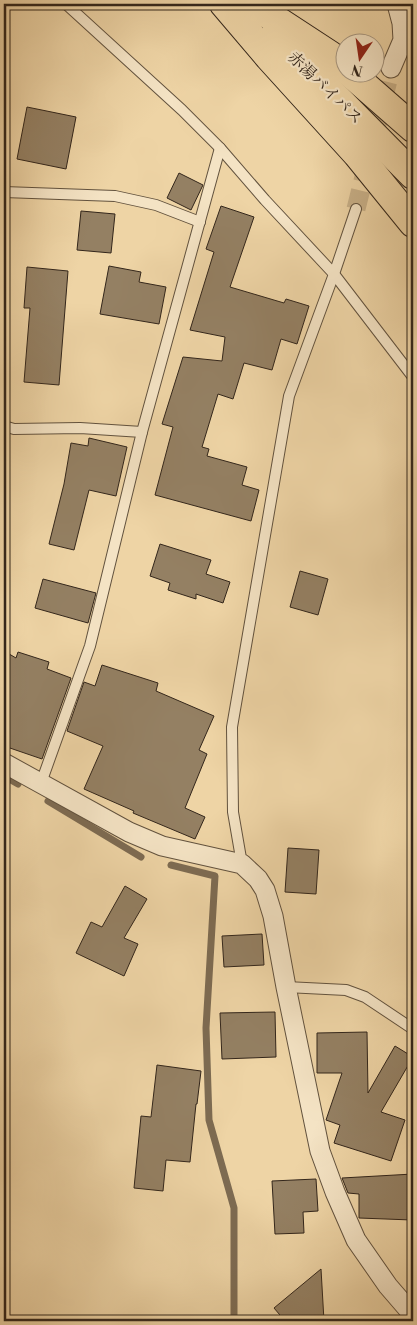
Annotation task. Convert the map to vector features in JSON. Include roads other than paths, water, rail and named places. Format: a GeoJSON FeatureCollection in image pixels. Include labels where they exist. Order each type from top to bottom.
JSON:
{"type":"FeatureCollection","features":[{"type":"Feature","properties":{"kind":"highway"},"geometry":{"type":"LineString","coordinates":[[224,4],[269,58],[357,154],[413,223]]}},
{"type":"Feature","properties":{"kind":"highway","name":"赤湯バイパス"},"geometry":{"type":"LineString","coordinates":[[235,4],[320,81],[413,175]]}},
{"type":"Feature","properties":{"kind":"highway"},"geometry":{"type":"LineString","coordinates":[[252,4],[334,59]]}},
{"type":"Feature","properties":{"kind":"highway"},"geometry":{"type":"LineString","coordinates":[[361,82],[413,128]]}},
{"type":"Feature","properties":{"kind":"street"},"geometry":{"type":"LineString","coordinates":[[391,68],[408,43],[402,23],[392,5]]}},
{"type":"Feature","properties":{"kind":"street"},"geometry":{"type":"LineString","coordinates":[[4,763],[129,832],[162,846],[242,864],[258,879],[274,916],[286,987],[320,1151],[356,1240],[388,1286],[413,1315]]}},
{"type":"Feature","properties":{"kind":"lane"},"geometry":{"type":"LineString","coordinates":[[66,4],[182,110],[220,148],[265,200],[334,274],[413,377]]}},
{"type":"Feature","properties":{"kind":"lane"},"geometry":{"type":"LineString","coordinates":[[41,783],[90,646],[142,432],[220,148]]}},
{"type":"Feature","properties":{"kind":"lane"},"geometry":{"type":"LineString","coordinates":[[4,192],[114,196],[156,205],[200,222]]}},
{"type":"Feature","properties":{"kind":"lane"},"geometry":{"type":"LineString","coordinates":[[242,864],[233,812],[232,726],[289,396],[356,209]]}},
{"type":"Feature","properties":{"kind":"lane"},"geometry":{"type":"LineString","coordinates":[[4,426],[14,429],[80,428],[142,432]]}},
{"type":"Feature","properties":{"kind":"lane"},"geometry":{"type":"LineString","coordinates":[[286,987],[346,990],[365,998],[413,1029]]}},
{"type":"Feature","properties":{"kind":"waterway"},"geometry":{"type":"LineString","coordinates":[[4,776],[18,784]]}},
{"type":"Feature","properties":{"kind":"waterway"},"geometry":{"type":"LineString","coordinates":[[48,801],[141,857]]}},
{"type":"Feature","properties":{"kind":"waterway"},"geometry":{"type":"LineString","coordinates":[[171,865],[215,876],[206,1028],[209,1120],[234,1208],[234,1321]]}},
{"type":"Feature","properties":{"kind":"tunnel"},"geometry":{"type":"LineString","coordinates":[[356,209],[391,68]]}}]}
